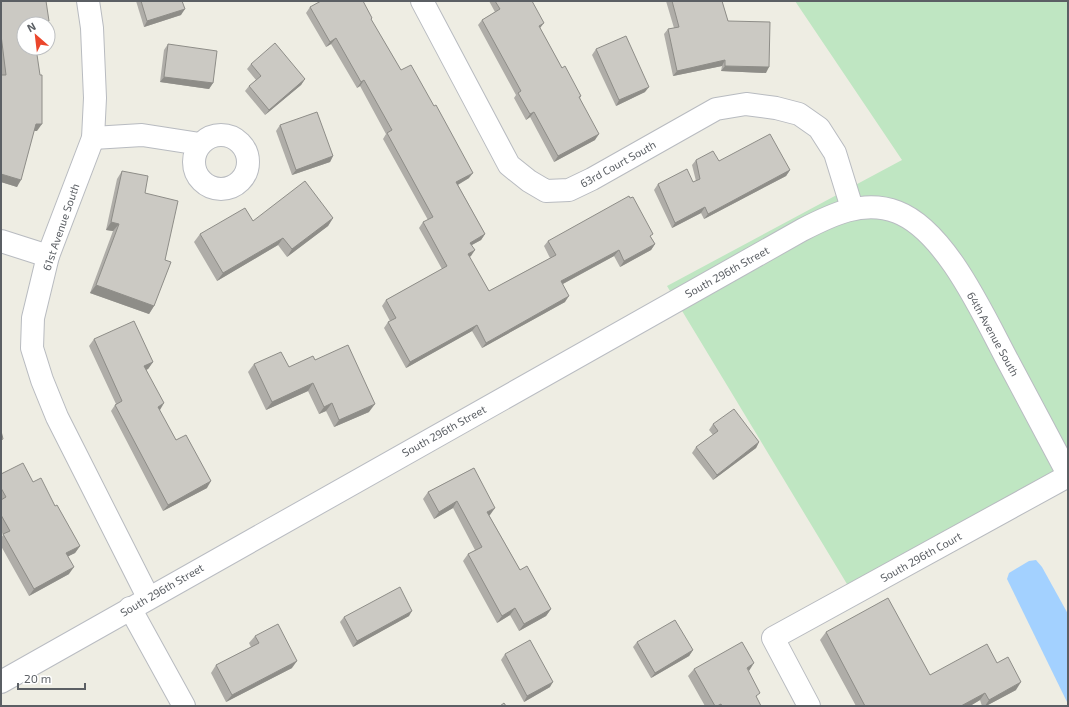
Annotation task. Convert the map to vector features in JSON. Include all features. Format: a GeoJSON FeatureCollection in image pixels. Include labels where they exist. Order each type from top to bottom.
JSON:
{"type":"FeatureCollection","features":[{"type":"Feature","properties":{"kind":"street","name":"61st Avenue South"},"geometry":{"type":"LineString","coordinates":[[88,1],[92,28],[95,98],[93,138],[48,256],[33,318],[32,348],[42,380],[57,417],[184,706]]}},
{"type":"Feature","properties":{"kind":"street","name":"63rd Court South"},"geometry":{"type":"LineString","coordinates":[[422,1],[510,165],[528,181],[546,190],[569,190],[592,179],[716,109],[746,104],[776,108],[799,114],[819,128],[834,153],[852,208]]}},
{"type":"Feature","properties":{"kind":"street"},"geometry":{"type":"LineString","coordinates":[[93,138],[142,135],[200,144]]}},
{"type":"Feature","properties":{"kind":"street","name":"South 296th Street"},"geometry":{"type":"LineString","coordinates":[[1,682],[139,602],[802,230],[828,217],[852,208],[872,207],[896,211]]}},
{"type":"Feature","properties":{"kind":"street","name":"64th Avenue South"},"geometry":{"type":"LineString","coordinates":[[896,211],[916,223],[930,235],[959,274],[1068,475]]}},
{"type":"Feature","properties":{"kind":"street"},"geometry":{"type":"LineString","coordinates":[[1,242],[48,256]]}},
{"type":"Feature","properties":{"kind":"street","name":"South 296th Court"},"geometry":{"type":"LineString","coordinates":[[809,706],[773,638],[1068,475]]}},
{"type":"Feature","properties":{"kind":"green space"},"geometry":{"type":"Polygon","coordinates":[[[795,1],[1068,1],[1068,450],[1061,460],[1068,474],[853,594],[667,286],[902,160],[795,1]]]}},
{"type":"Feature","properties":{"kind":"water"},"geometry":{"type":"Polygon","coordinates":[[[1036,560],[1042,567],[1068,614],[1068,704],[1007,579],[1009,573],[1029,561],[1036,560]]]}},
{"type":"Feature","properties":{"kind":"building"},"geometry":{"type":"Polygon","coordinates":[[[1,1],[46,1],[48,16],[16,16],[16,56],[37,56],[40,75],[42,75],[42,124],[36,124],[21,180],[1,174],[1,75],[6,75],[1,35],[1,1]]]}},
{"type":"Feature","properties":{"kind":"building"},"geometry":{"type":"Polygon","coordinates":[[[141,1],[182,1],[185,9],[147,21],[141,1]]]}},
{"type":"Feature","properties":{"kind":"building"},"geometry":{"type":"Polygon","coordinates":[[[321,1],[363,1],[372,18],[371,19],[401,70],[411,65],[434,106],[436,105],[473,173],[456,182],[485,234],[470,243],[475,250],[468,254],[489,291],[556,255],[548,241],[629,196],[630,198],[633,197],[653,234],[650,236],[655,244],[624,261],[619,250],[561,281],[569,296],[486,343],[477,325],[410,362],[388,322],[396,318],[386,300],[447,266],[423,222],[433,217],[387,133],[392,130],[364,80],[361,82],[336,38],[330,42],[310,7],[321,1]]]}},
{"type":"Feature","properties":{"kind":"building"},"geometry":{"type":"Polygon","coordinates":[[[495,1],[532,1],[544,23],[539,26],[562,68],[565,66],[581,96],[579,97],[599,134],[558,156],[534,112],[530,114],[518,93],[521,91],[482,20],[500,9],[495,1]]]}},
{"type":"Feature","properties":{"kind":"building"},"geometry":{"type":"Polygon","coordinates":[[[672,1],[722,1],[728,21],[770,22],[769,67],[725,66],[725,60],[677,71],[668,29],[679,27],[672,1]]]}},
{"type":"Feature","properties":{"kind":"building"},"geometry":{"type":"Polygon","coordinates":[[[626,36],[649,87],[619,100],[596,49],[626,36]]]}},
{"type":"Feature","properties":{"kind":"building"},"geometry":{"type":"Polygon","coordinates":[[[275,43],[305,79],[269,110],[249,86],[261,76],[251,64],[275,43]]]}},
{"type":"Feature","properties":{"kind":"building"},"geometry":{"type":"Polygon","coordinates":[[[168,44],[217,51],[213,83],[164,77],[168,44]]]}},
{"type":"Feature","properties":{"kind":"building"},"geometry":{"type":"Polygon","coordinates":[[[317,112],[333,156],[296,170],[280,125],[317,112]]]}},
{"type":"Feature","properties":{"kind":"building"},"geometry":{"type":"Polygon","coordinates":[[[770,134],[790,170],[708,214],[705,207],[675,223],[658,184],[687,169],[693,182],[700,179],[696,160],[713,151],[719,161],[770,134]]]}},
{"type":"Feature","properties":{"kind":"building"},"geometry":{"type":"Polygon","coordinates":[[[122,171],[148,176],[145,193],[178,201],[165,260],[171,262],[154,306],[96,285],[119,224],[111,222],[122,171]]]}},
{"type":"Feature","properties":{"kind":"building"},"geometry":{"type":"Polygon","coordinates":[[[305,181],[333,218],[292,249],[283,238],[223,273],[200,234],[245,208],[253,221],[305,181]]]}},
{"type":"Feature","properties":{"kind":"building"},"geometry":{"type":"Polygon","coordinates":[[[134,321],[153,362],[144,366],[164,403],[158,407],[176,440],[186,435],[211,481],[168,505],[115,405],[122,401],[94,339],[134,321]]]}},
{"type":"Feature","properties":{"kind":"building"},"geometry":{"type":"Polygon","coordinates":[[[348,345],[375,404],[339,420],[332,403],[324,407],[313,383],[272,402],[254,364],[281,352],[289,367],[313,356],[315,360],[348,345]]]}},
{"type":"Feature","properties":{"kind":"building"},"geometry":{"type":"Polygon","coordinates":[[[734,409],[759,442],[717,475],[696,447],[718,431],[713,424],[734,409]]]}},
{"type":"Feature","properties":{"kind":"building"},"geometry":{"type":"Polygon","coordinates":[[[23,463],[33,482],[41,478],[55,506],[57,505],[80,546],[66,553],[74,567],[34,589],[3,534],[10,531],[1,515],[1,500],[6,497],[1,488],[1,474],[23,463]]]}},
{"type":"Feature","properties":{"kind":"building"},"geometry":{"type":"Polygon","coordinates":[[[474,468],[495,508],[487,512],[520,570],[527,566],[551,609],[524,624],[515,608],[502,616],[468,554],[482,547],[457,501],[439,512],[428,492],[474,468]]]}},
{"type":"Feature","properties":{"kind":"building"},"geometry":{"type":"Polygon","coordinates":[[[400,587],[412,611],[357,641],[344,617],[400,587]]]}},
{"type":"Feature","properties":{"kind":"building"},"geometry":{"type":"Polygon","coordinates":[[[888,598],[930,675],[987,644],[997,663],[1008,657],[1021,682],[989,700],[985,693],[961,706],[865,706],[826,632],[888,598]]]}},
{"type":"Feature","properties":{"kind":"building"},"geometry":{"type":"Polygon","coordinates":[[[675,620],[693,650],[655,673],[637,642],[675,620]]]}},
{"type":"Feature","properties":{"kind":"building"},"geometry":{"type":"Polygon","coordinates":[[[278,624],[297,661],[232,695],[216,665],[259,643],[255,636],[278,624]]]}},
{"type":"Feature","properties":{"kind":"building"},"geometry":{"type":"Polygon","coordinates":[[[530,640],[553,682],[527,696],[505,654],[530,640]]]}},
{"type":"Feature","properties":{"kind":"building"},"geometry":{"type":"Polygon","coordinates":[[[742,642],[754,663],[747,668],[760,693],[756,696],[761,706],[722,706],[721,704],[715,706],[694,669],[742,642]]]}}]}
